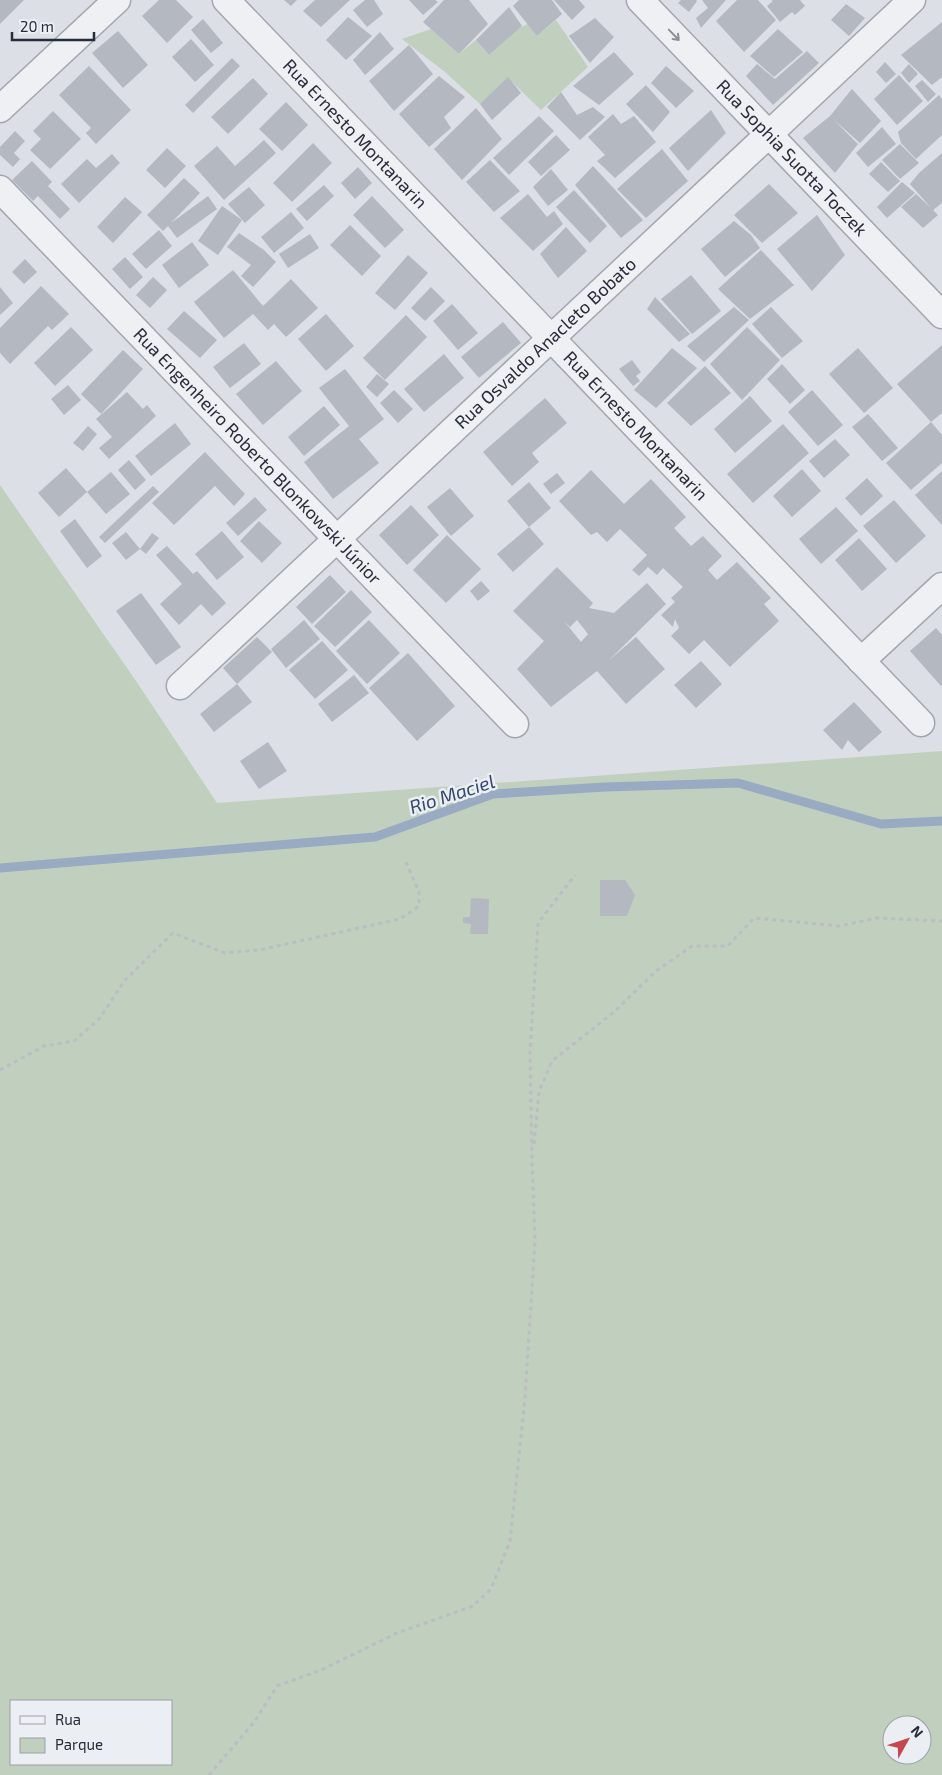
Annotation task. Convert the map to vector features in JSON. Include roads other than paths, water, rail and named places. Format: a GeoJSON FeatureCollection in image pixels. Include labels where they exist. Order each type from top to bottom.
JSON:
{"type":"FeatureCollection","features":[{"type":"Feature","properties":{"kind":"street"},"geometry":{"type":"LineString","coordinates":[[0,109],[117,0]]}},
{"type":"Feature","properties":{"kind":"street","name":"Rua Ernesto Montanarin"},"geometry":{"type":"LineString","coordinates":[[226,0],[921,723]]}},
{"type":"Feature","properties":{"kind":"street","name":"Rua Sophia Suotta Toczek"},"geometry":{"type":"LineString","coordinates":[[640,0],[942,315]]}},
{"type":"Feature","properties":{"kind":"street","name":"Rua Osvaldo Anacleto Bobato"},"geometry":{"type":"LineString","coordinates":[[180,686],[912,0]]}},
{"type":"Feature","properties":{"kind":"street","name":"Rua Engenheiro Roberto Blonkowski Júnior"},"geometry":{"type":"LineString","coordinates":[[0,189],[515,724]]}},
{"type":"Feature","properties":{"kind":"street"},"geometry":{"type":"LineString","coordinates":[[861,661],[942,586]]}},
{"type":"Feature","properties":{"kind":"waterway","name":"Rio Maciel"},"geometry":{"type":"LineString","coordinates":[[0,868],[375,837],[493,794],[605,787],[738,783],[881,824],[942,821]]}}]}
